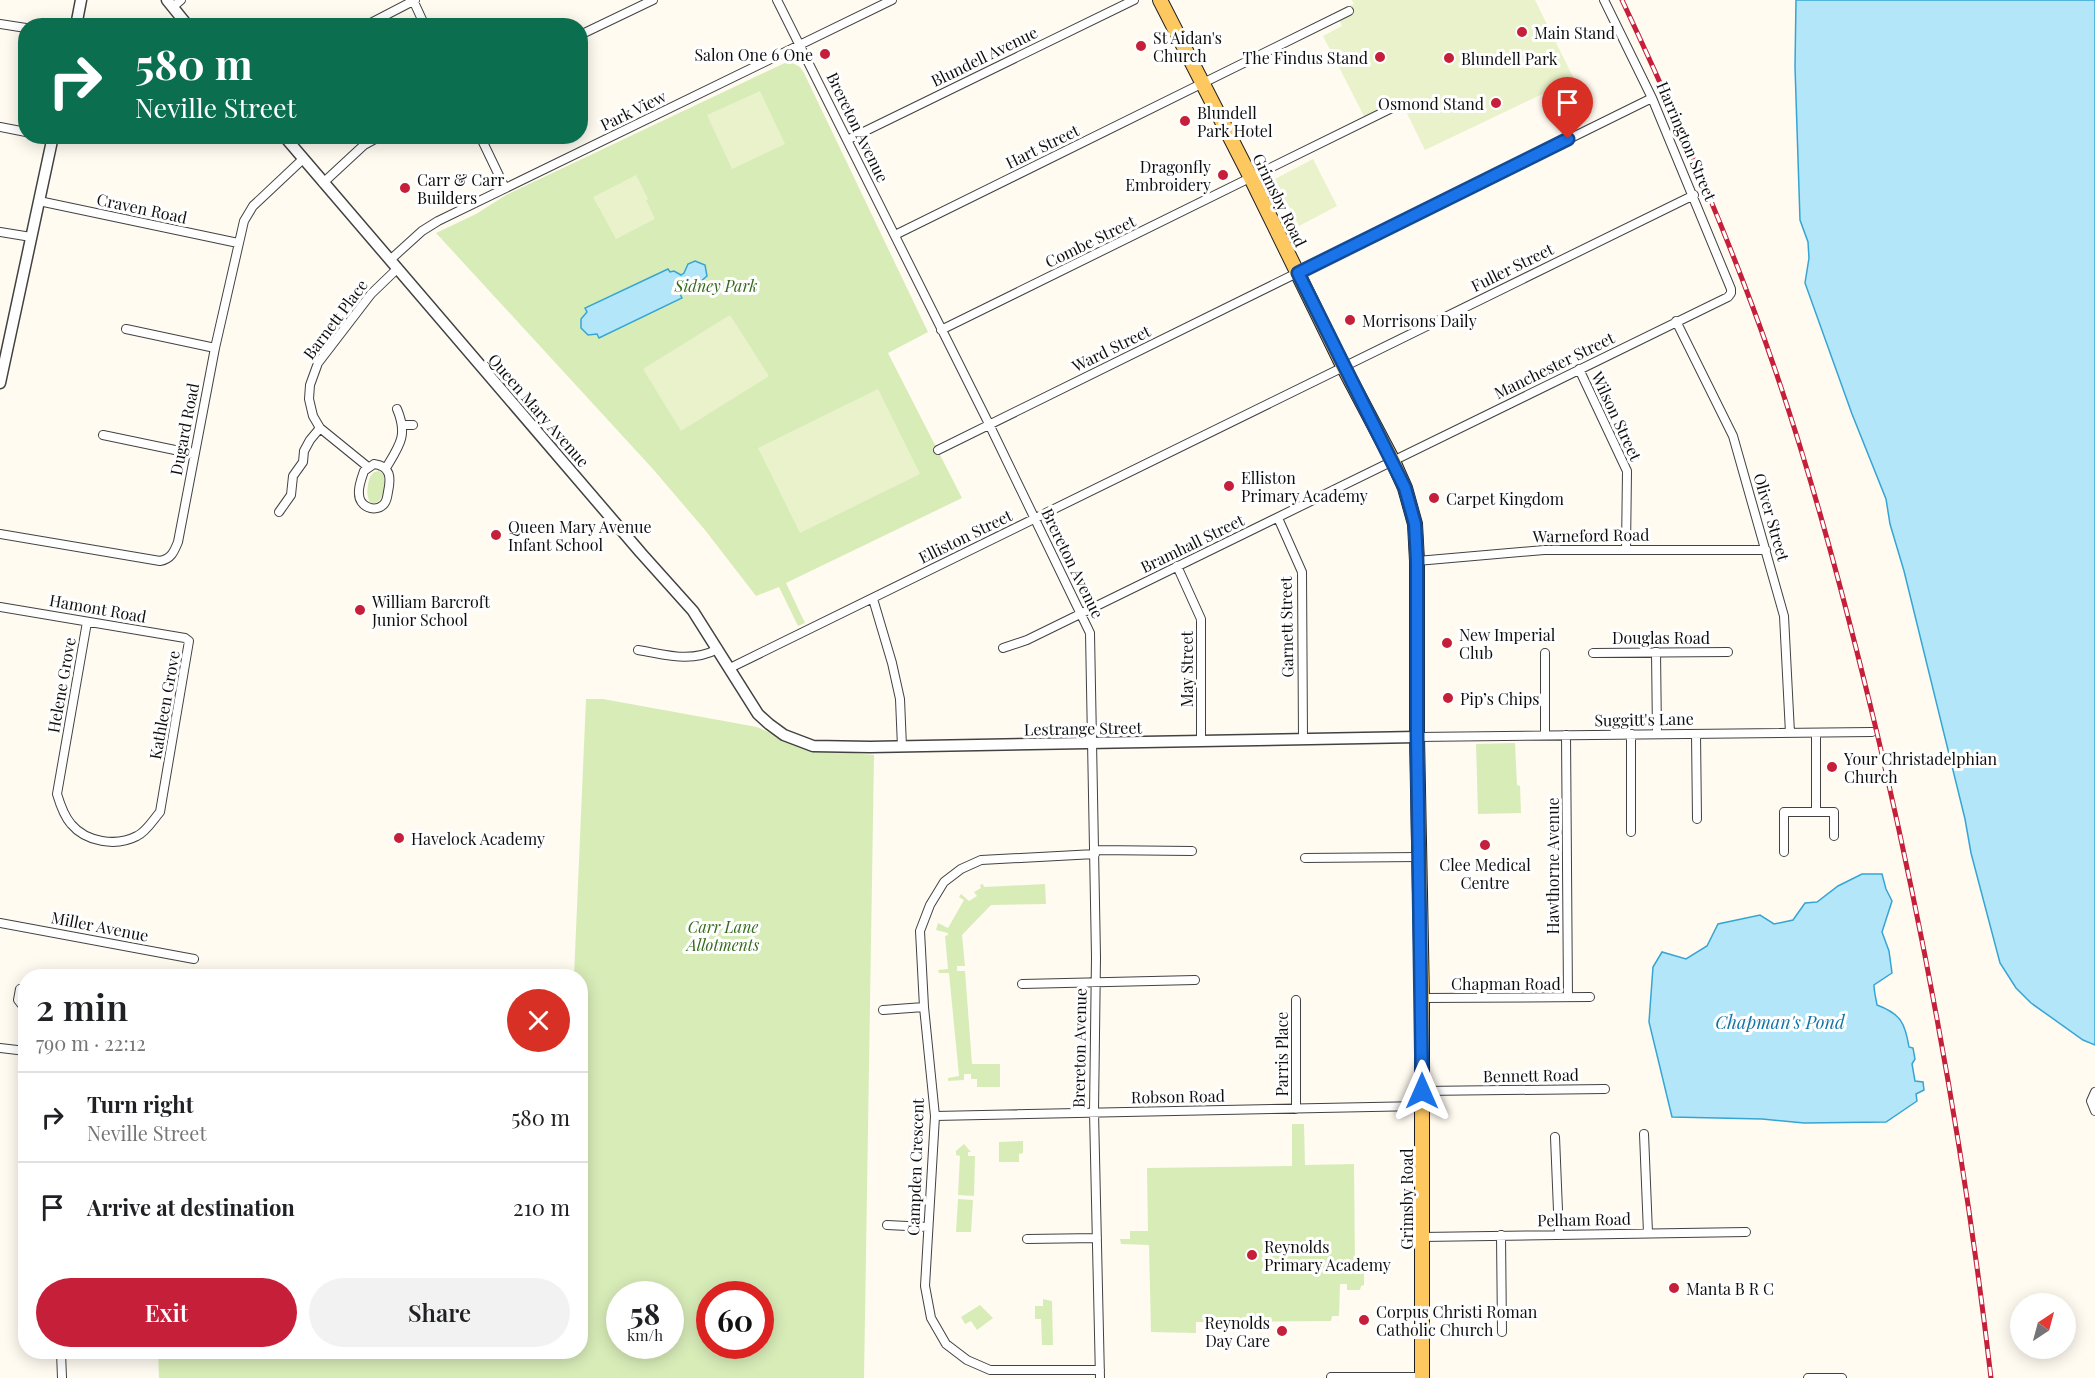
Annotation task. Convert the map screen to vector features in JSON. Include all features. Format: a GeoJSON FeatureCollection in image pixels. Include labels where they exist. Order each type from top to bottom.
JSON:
{"type":"FeatureCollection","features":[{"type":"Feature","properties":{"kind":"main road","name":"Grimsby Road"},"geometry":{"type":"LineString","coordinates":[[1160,0],[1393,461],[1405,488],[1415,524],[1422,998],[1422,1377]]}},
{"type":"Feature","properties":{"kind":"street"},"geometry":{"type":"LineString","coordinates":[[78,18],[81,0]]}},
{"type":"Feature","properties":{"kind":"street"},"geometry":{"type":"LineString","coordinates":[[380,18],[414,0],[422,18]]}},
{"type":"Feature","properties":{"kind":"street"},"geometry":{"type":"LineString","coordinates":[[588,31],[653,0]]}},
{"type":"Feature","properties":{"kind":"street","name":"Brereton Avenue"},"geometry":{"type":"LineString","coordinates":[[777,0],[989,424],[1090,633],[1095,852],[1094,1112],[1100,1374]]}},
{"type":"Feature","properties":{"kind":"street","name":"Park View"},"geometry":{"type":"LineString","coordinates":[[390,260],[422,231],[892,0]]}},
{"type":"Feature","properties":{"kind":"street","name":"Blundell Avenue"},"geometry":{"type":"LineString","coordinates":[[847,140],[1134,0]]}},
{"type":"Feature","properties":{"kind":"street","name":"Harrington Street"},"geometry":{"type":"LineString","coordinates":[[1604,0],[1652,98],[1694,195],[1731,289],[1728,297]]}},
{"type":"Feature","properties":{"kind":"street"},"geometry":{"type":"LineString","coordinates":[[173,2],[183,18]]}},
{"type":"Feature","properties":{"kind":"street","name":"Hart Street"},"geometry":{"type":"LineString","coordinates":[[895,235],[1349,11]]}},
{"type":"Feature","properties":{"kind":"street"},"geometry":{"type":"LineString","coordinates":[[0,24],[18,27]]}},
{"type":"Feature","properties":{"kind":"street","name":"Ward Street"},"geometry":{"type":"LineString","coordinates":[[938,450],[1652,98]]}},
{"type":"Feature","properties":{"kind":"street","name":"Combe Street"},"geometry":{"type":"LineString","coordinates":[[941,330],[1396,106]]}},
{"type":"Feature","properties":{"kind":"street"},"geometry":{"type":"LineString","coordinates":[[0,127],[18,130]]}},
{"type":"Feature","properties":{"kind":"street"},"geometry":{"type":"LineString","coordinates":[[0,384],[51,144]]}},
{"type":"Feature","properties":{"kind":"street","name":"Queen Mary Avenue"},"geometry":{"type":"LineString","coordinates":[[291,144],[693,611],[758,714]]}},
{"type":"Feature","properties":{"kind":"street"},"geometry":{"type":"LineString","coordinates":[[323,183],[367,144]]}},
{"type":"Feature","properties":{"kind":"street"},"geometry":{"type":"LineString","coordinates":[[484,144],[506,188]]}},
{"type":"Feature","properties":{"kind":"street","name":"Dugard Road"},"geometry":{"type":"LineString","coordinates":[[0,534],[148,560],[167,560],[174,553],[215,348],[244,220],[253,206],[303,159]]}},
{"type":"Feature","properties":{"kind":"street","name":"Fuller Street"},"geometry":{"type":"LineString","coordinates":[[1343,366],[1694,195]]}},
{"type":"Feature","properties":{"kind":"street","name":"Craven Road"},"geometry":{"type":"LineString","coordinates":[[39,201],[238,243]]}},
{"type":"Feature","properties":{"kind":"street"},"geometry":{"type":"LineString","coordinates":[[0,232],[31,237]]}},
{"type":"Feature","properties":{"kind":"street","name":"Barnett Place"},"geometry":{"type":"LineString","coordinates":[[368,467],[320,428],[313,416],[309,399],[310,385],[318,363],[371,294],[398,268]]}},
{"type":"Feature","properties":{"kind":"street","name":"Manchester Street"},"geometry":{"type":"LineString","coordinates":[[1393,461],[1728,297]]}},
{"type":"Feature","properties":{"kind":"street","name":"Oliver Street"},"geometry":{"type":"LineString","coordinates":[[1676,321],[1733,436],[1766,550],[1784,616],[1790,733]]}},
{"type":"Feature","properties":{"kind":"street"},"geometry":{"type":"LineString","coordinates":[[126,329],[215,348]]}},
{"type":"Feature","properties":{"kind":"street","name":"Elliston Street"},"geometry":{"type":"LineString","coordinates":[[730,668],[1343,366]]}},
{"type":"Feature","properties":{"kind":"street","name":"Wilson Street"},"geometry":{"type":"LineString","coordinates":[[1579,369],[1627,471],[1626,549]]}},
{"type":"Feature","properties":{"kind":"street"},"geometry":{"type":"LineString","coordinates":[[386,468],[409,425],[398,409]]}},
{"type":"Feature","properties":{"kind":"street"},"geometry":{"type":"LineString","coordinates":[[279,512],[291,495],[293,476],[303,462],[304,451],[320,428]]}},
{"type":"Feature","properties":{"kind":"street"},"geometry":{"type":"LineString","coordinates":[[104,435],[194,454]]}},
{"type":"Feature","properties":{"kind":"street","name":"Bramhall Street"},"geometry":{"type":"LineString","coordinates":[[1003,648],[1027,640],[1393,461]]}},
{"type":"Feature","properties":{"kind":"street"},"geometry":{"type":"LineString","coordinates":[[374,464],[386,468],[390,480],[386,503],[375,509],[368,507],[362,503],[358,495],[363,474],[368,467],[374,464]]}},
{"type":"Feature","properties":{"kind":"street","name":"Garnett Street"},"geometry":{"type":"LineString","coordinates":[[1278,518],[1302,572],[1303,739]]}},
{"type":"Feature","properties":{"kind":"street","name":"Warneford Road"},"geometry":{"type":"LineString","coordinates":[[1417,561],[1544,550],[1766,550]]}},
{"type":"Feature","properties":{"kind":"street","name":"May Street"},"geometry":{"type":"LineString","coordinates":[[1177,566],[1201,619],[1201,741]]}},
{"type":"Feature","properties":{"kind":"street"},"geometry":{"type":"LineString","coordinates":[[873,599],[900,699],[902,747]]}},
{"type":"Feature","properties":{"kind":"street","name":"Hamont Road"},"geometry":{"type":"LineString","coordinates":[[0,607],[185,638],[189,641]]}},
{"type":"Feature","properties":{"kind":"street","name":"Helene Grove"},"geometry":{"type":"LineString","coordinates":[[87,622],[57,794],[72,826],[91,838],[116,843],[136,837],[160,812],[167,773]]}},
{"type":"Feature","properties":{"kind":"street","name":"Kathleen Grove"},"geometry":{"type":"LineString","coordinates":[[167,773],[189,641]]}},
{"type":"Feature","properties":{"kind":"street"},"geometry":{"type":"LineString","coordinates":[[638,650],[683,658],[703,656],[718,649]]}},
{"type":"Feature","properties":{"kind":"street"},"geometry":{"type":"LineString","coordinates":[[1656,652],[1657,734]]}},
{"type":"Feature","properties":{"kind":"street","name":"Douglas Road"},"geometry":{"type":"LineString","coordinates":[[1593,653],[1728,652]]}},
{"type":"Feature","properties":{"kind":"street"},"geometry":{"type":"LineString","coordinates":[[1545,653],[1545,735]]}},
{"type":"Feature","properties":{"kind":"street","name":"Lestrange Street"},"geometry":{"type":"LineString","coordinates":[[758,714],[784,735],[813,746],[902,747],[1417,737]]}},
{"type":"Feature","properties":{"kind":"street","name":"Suggitt's Lane"},"geometry":{"type":"LineString","coordinates":[[1417,737],[1872,732]]}},
{"type":"Feature","properties":{"kind":"street"},"geometry":{"type":"LineString","coordinates":[[1816,733],[1816,812]]}},
{"type":"Feature","properties":{"kind":"street"},"geometry":{"type":"LineString","coordinates":[[1631,734],[1631,831]]}},
{"type":"Feature","properties":{"kind":"street"},"geometry":{"type":"LineString","coordinates":[[1696,734],[1697,819]]}},
{"type":"Feature","properties":{"kind":"street","name":"Hawthorne Avenue"},"geometry":{"type":"LineString","coordinates":[[1566,735],[1568,997]]}},
{"type":"Feature","properties":{"kind":"street"},"geometry":{"type":"LineString","coordinates":[[1784,852],[1784,812],[1834,812],[1834,836]]}},
{"type":"Feature","properties":{"kind":"street","name":"Campden Crescent"},"geometry":{"type":"LineString","coordinates":[[1100,1374],[990,1370],[967,1360],[946,1344],[931,1318],[925,1286],[935,1116],[924,1007],[920,931],[930,905],[944,882],[961,869],[981,860],[1095,852],[1192,851]]}},
{"type":"Feature","properties":{"kind":"street"},"geometry":{"type":"LineString","coordinates":[[1305,858],[1419,857]]}},
{"type":"Feature","properties":{"kind":"street","name":"Miller Avenue"},"geometry":{"type":"LineString","coordinates":[[0,923],[194,959]]}},
{"type":"Feature","properties":{"kind":"street"},"geometry":{"type":"LineString","coordinates":[[1022,984],[1195,981]]}},
{"type":"Feature","properties":{"kind":"street","name":"Chapman Road"},"geometry":{"type":"LineString","coordinates":[[1422,998],[1590,997]]}},
{"type":"Feature","properties":{"kind":"street","name":"Parris Place"},"geometry":{"type":"LineString","coordinates":[[1296,1000],[1296,1109]]}},
{"type":"Feature","properties":{"kind":"street"},"geometry":{"type":"LineString","coordinates":[[883,1010],[924,1007]]}},
{"type":"Feature","properties":{"kind":"street"},"geometry":{"type":"LineString","coordinates":[[0,1048],[18,1050]]}},
{"type":"Feature","properties":{"kind":"street","name":"Bennett Road"},"geometry":{"type":"LineString","coordinates":[[1422,1091],[1605,1089]]}},
{"type":"Feature","properties":{"kind":"street"},"geometry":{"type":"LineString","coordinates":[[2095,1092],[2091,1101],[2095,1111]]}},
{"type":"Feature","properties":{"kind":"street","name":"Robson Road"},"geometry":{"type":"LineString","coordinates":[[935,1116],[1422,1106]]}},
{"type":"Feature","properties":{"kind":"street"},"geometry":{"type":"LineString","coordinates":[[1644,1134],[1648,1233]]}},
{"type":"Feature","properties":{"kind":"street"},"geometry":{"type":"LineString","coordinates":[[1555,1137],[1559,1235]]}},
{"type":"Feature","properties":{"kind":"street"},"geometry":{"type":"LineString","coordinates":[[887,1225],[928,1227]]}},
{"type":"Feature","properties":{"kind":"street","name":"Pelham Road"},"geometry":{"type":"LineString","coordinates":[[1422,1237],[1746,1232]]}},
{"type":"Feature","properties":{"kind":"street"},"geometry":{"type":"LineString","coordinates":[[1501,1235],[1502,1332]]}},
{"type":"Feature","properties":{"kind":"street"},"geometry":{"type":"LineString","coordinates":[[1027,1239],[1097,1238]]}},
{"type":"Feature","properties":{"kind":"street"},"geometry":{"type":"LineString","coordinates":[[61,1359],[62,1378]]}},
{"type":"Feature","properties":{"kind":"street"},"geometry":{"type":"LineString","coordinates":[[1332,1377],[1422,1377]]}},
{"type":"Feature","properties":{"kind":"street"},"geometry":{"type":"LineString","coordinates":[[1808,1378],[1842,1378]]}},
{"type":"Feature","properties":{"kind":"green space","name":"Blundell Park"},"geometry":{"type":"Polygon","coordinates":[[[1352,0],[1535,0],[1574,79],[1425,150],[1401,101],[1364,116],[1323,36],[1342,26],[1336,12],[1354,4],[1352,0]]]}},
{"type":"Feature","properties":{"kind":"green space","name":"Sidney Park"},"geometry":{"type":"Polygon","coordinates":[[[789,61],[800,67],[804,73],[928,332],[888,353],[962,498],[786,583],[805,623],[798,626],[779,587],[756,596],[705,530],[652,468],[436,233],[476,214],[506,195],[789,61]]]}},
{"type":"Feature","properties":{"kind":"green space"},"geometry":{"type":"Polygon","coordinates":[[[760,91],[785,144],[732,169],[707,115],[760,91]]]}},
{"type":"Feature","properties":{"kind":"green space"},"geometry":{"type":"Polygon","coordinates":[[[1313,159],[1337,206],[1299,226],[1275,179],[1313,159]]]}},
{"type":"Feature","properties":{"kind":"green space"},"geometry":{"type":"Polygon","coordinates":[[[636,175],[655,219],[616,239],[593,197],[636,175]]]}},
{"type":"Feature","properties":{"kind":"green space"},"geometry":{"type":"Polygon","coordinates":[[[730,315],[769,376],[681,431],[643,369],[730,315]]]}},
{"type":"Feature","properties":{"kind":"green space"},"geometry":{"type":"Polygon","coordinates":[[[878,389],[920,474],[800,533],[758,448],[878,389]]]}},
{"type":"Feature","properties":{"kind":"green space"},"geometry":{"type":"Polygon","coordinates":[[[379,471],[384,474],[385,485],[380,499],[372,503],[367,495],[368,483],[373,473],[379,471]]]}},
{"type":"Feature","properties":{"kind":"green space","name":"Carr Lane Allotments"},"geometry":{"type":"Polygon","coordinates":[[[586,699],[603,699],[757,727],[807,749],[874,755],[864,1378],[159,1378],[158,1359],[588,1359],[588,969],[574,969],[586,699]]]}},
{"type":"Feature","properties":{"kind":"green space"},"geometry":{"type":"Polygon","coordinates":[[[1515,743],[1521,813],[1478,814],[1476,744],[1515,743]]]}},
{"type":"Feature","properties":{"kind":"green space"},"geometry":{"type":"Polygon","coordinates":[[[983,884],[984,887],[1045,884],[1046,904],[991,905],[962,935],[965,966],[957,966],[957,971],[965,971],[972,1064],[1000,1064],[1000,1087],[977,1087],[977,1079],[971,1079],[971,1074],[964,1074],[964,1080],[948,1081],[948,1078],[959,1076],[949,973],[939,973],[938,970],[948,969],[945,936],[948,933],[936,930],[938,923],[948,928],[964,900],[959,897],[961,894],[969,901],[977,896],[974,892],[983,884]]]}},
{"type":"Feature","properties":{"kind":"green space","name":"Reynolds Primary Academy"},"geometry":{"type":"Polygon","coordinates":[[[1292,1124],[1304,1124],[1305,1165],[1354,1164],[1355,1266],[1364,1267],[1364,1285],[1360,1290],[1347,1290],[1347,1284],[1340,1284],[1339,1316],[1332,1316],[1331,1321],[1196,1322],[1196,1333],[1151,1332],[1149,1245],[1121,1244],[1120,1239],[1130,1239],[1130,1231],[1148,1231],[1147,1168],[1292,1166],[1292,1124]]]}},
{"type":"Feature","properties":{"kind":"green space"},"geometry":{"type":"Polygon","coordinates":[[[1023,1141],[1023,1153],[1019,1154],[1019,1162],[999,1162],[999,1142],[1023,1141]]]}},
{"type":"Feature","properties":{"kind":"green space"},"geometry":{"type":"Polygon","coordinates":[[[964,1144],[971,1152],[968,1152],[968,1156],[975,1156],[974,1196],[958,1195],[960,1156],[956,1155],[956,1151],[964,1144]]]}},
{"type":"Feature","properties":{"kind":"green space"},"geometry":{"type":"Polygon","coordinates":[[[958,1199],[973,1200],[971,1232],[956,1232],[958,1199]]]}},
{"type":"Feature","properties":{"kind":"green space"},"geometry":{"type":"Polygon","coordinates":[[[1043,1299],[1052,1301],[1053,1345],[1042,1345],[1041,1319],[1035,1319],[1035,1306],[1043,1306],[1043,1299]]]}},
{"type":"Feature","properties":{"kind":"green space"},"geometry":{"type":"Polygon","coordinates":[[[980,1305],[993,1318],[977,1330],[971,1321],[965,1324],[961,1317],[980,1305]]]}},
{"type":"Feature","properties":{"kind":"water"},"geometry":{"type":"Polygon","coordinates":[[[1796,0],[2095,0],[2095,1045],[2083,1040],[2031,1003],[2016,988],[2000,963],[1971,853],[1965,819],[1904,571],[1890,524],[1886,499],[1852,414],[1805,283],[1809,258],[1808,242],[1800,220],[1795,67],[1796,0]]]}},
{"type":"Feature","properties":{"kind":"water"},"geometry":{"type":"Polygon","coordinates":[[[695,261],[705,265],[707,276],[699,283],[685,284],[680,294],[682,298],[599,338],[597,334],[588,335],[581,328],[581,319],[587,312],[585,308],[668,269],[670,272],[674,271],[681,275],[688,264],[695,261]]]}},
{"type":"Feature","properties":{"kind":"water","name":"Chapman's Pond"},"geometry":{"type":"Polygon","coordinates":[[[1862,874],[1882,874],[1892,901],[1882,932],[1889,951],[1892,973],[1874,985],[1874,990],[1877,1005],[1897,1016],[1906,1032],[1909,1047],[1913,1048],[1915,1059],[1912,1064],[1915,1081],[1923,1082],[1924,1090],[1916,1094],[1917,1101],[1886,1122],[1804,1123],[1762,1119],[1672,1117],[1649,1022],[1653,967],[1662,952],[1686,959],[1707,946],[1718,924],[1760,915],[1774,924],[1793,920],[1805,903],[1817,902],[1838,886],[1862,874]]]}},
{"type":"Feature","properties":{"kind":"railway"},"geometry":{"type":"LineString","coordinates":[[1622,0],[1690,151],[1752,305],[1789,410],[1836,571],[1877,733],[1928,973],[1970,1216],[1991,1378]]}},
{"type":"Feature","properties":{"kind":"place","name":"Main Stand"},"geometry":{"type":"Point","coordinates":[1522,32]}},
{"type":"Feature","properties":{"kind":"place","name":"St Aidan's Church"},"geometry":{"type":"Point","coordinates":[1141,46]}},
{"type":"Feature","properties":{"kind":"place","name":"Salon One 6 One"},"geometry":{"type":"Point","coordinates":[825,54]}},
{"type":"Feature","properties":{"kind":"place","name":"The Findus Stand"},"geometry":{"type":"Point","coordinates":[1380,57]}},
{"type":"Feature","properties":{"kind":"place","name":"Blundell Park"},"geometry":{"type":"Point","coordinates":[1449,58]}},
{"type":"Feature","properties":{"kind":"place","name":"Osmond Stand"},"geometry":{"type":"Point","coordinates":[1496,103]}},
{"type":"Feature","properties":{"kind":"place","name":"Blundell Park Hotel"},"geometry":{"type":"Point","coordinates":[1185,121]}},
{"type":"Feature","properties":{"kind":"place","name":"Dragonfly Embroidery"},"geometry":{"type":"Point","coordinates":[1223,175]}},
{"type":"Feature","properties":{"kind":"place","name":"Carr & Carr Builders"},"geometry":{"type":"Point","coordinates":[405,188]}},
{"type":"Feature","properties":{"kind":"place","name":"Morrisons Daily"},"geometry":{"type":"Point","coordinates":[1350,320]}},
{"type":"Feature","properties":{"kind":"place","name":"Elliston Primary Academy"},"geometry":{"type":"Point","coordinates":[1229,486]}},
{"type":"Feature","properties":{"kind":"place","name":"Carpet Kingdom"},"geometry":{"type":"Point","coordinates":[1434,498]}},
{"type":"Feature","properties":{"kind":"place","name":"Queen Mary Avenue Infant School"},"geometry":{"type":"Point","coordinates":[496,535]}},
{"type":"Feature","properties":{"kind":"place","name":"William Barcroft Junior School"},"geometry":{"type":"Point","coordinates":[360,610]}},
{"type":"Feature","properties":{"kind":"place","name":"New Imperial Club"},"geometry":{"type":"Point","coordinates":[1447,643]}},
{"type":"Feature","properties":{"kind":"place","name":"Pip’s Chips"},"geometry":{"type":"Point","coordinates":[1448,698]}},
{"type":"Feature","properties":{"kind":"place","name":"Your Christadelphian Church"},"geometry":{"type":"Point","coordinates":[1832,767]}},
{"type":"Feature","properties":{"kind":"place","name":"Havelock Academy"},"geometry":{"type":"Point","coordinates":[399,838]}},
{"type":"Feature","properties":{"kind":"place","name":"Clee Medical Centre"},"geometry":{"type":"Point","coordinates":[1485,845]}},
{"type":"Feature","properties":{"kind":"place","name":"Reynolds Primary Academy"},"geometry":{"type":"Point","coordinates":[1252,1255]}},
{"type":"Feature","properties":{"kind":"place","name":"Manta B R C"},"geometry":{"type":"Point","coordinates":[1674,1288]}},
{"type":"Feature","properties":{"kind":"place","name":"Corpus Christi Roman Catholic Church"},"geometry":{"type":"Point","coordinates":[1364,1320]}},
{"type":"Feature","properties":{"kind":"place","name":"Reynolds Day Care"},"geometry":{"type":"Point","coordinates":[1282,1331]}},
{"type":"Feature","properties":{"kind":"route"},"geometry":{"type":"LineString","coordinates":[[1422,1091],[1415,524],[1405,488],[1393,461],[1298,273],[1568,139]]}}]}
